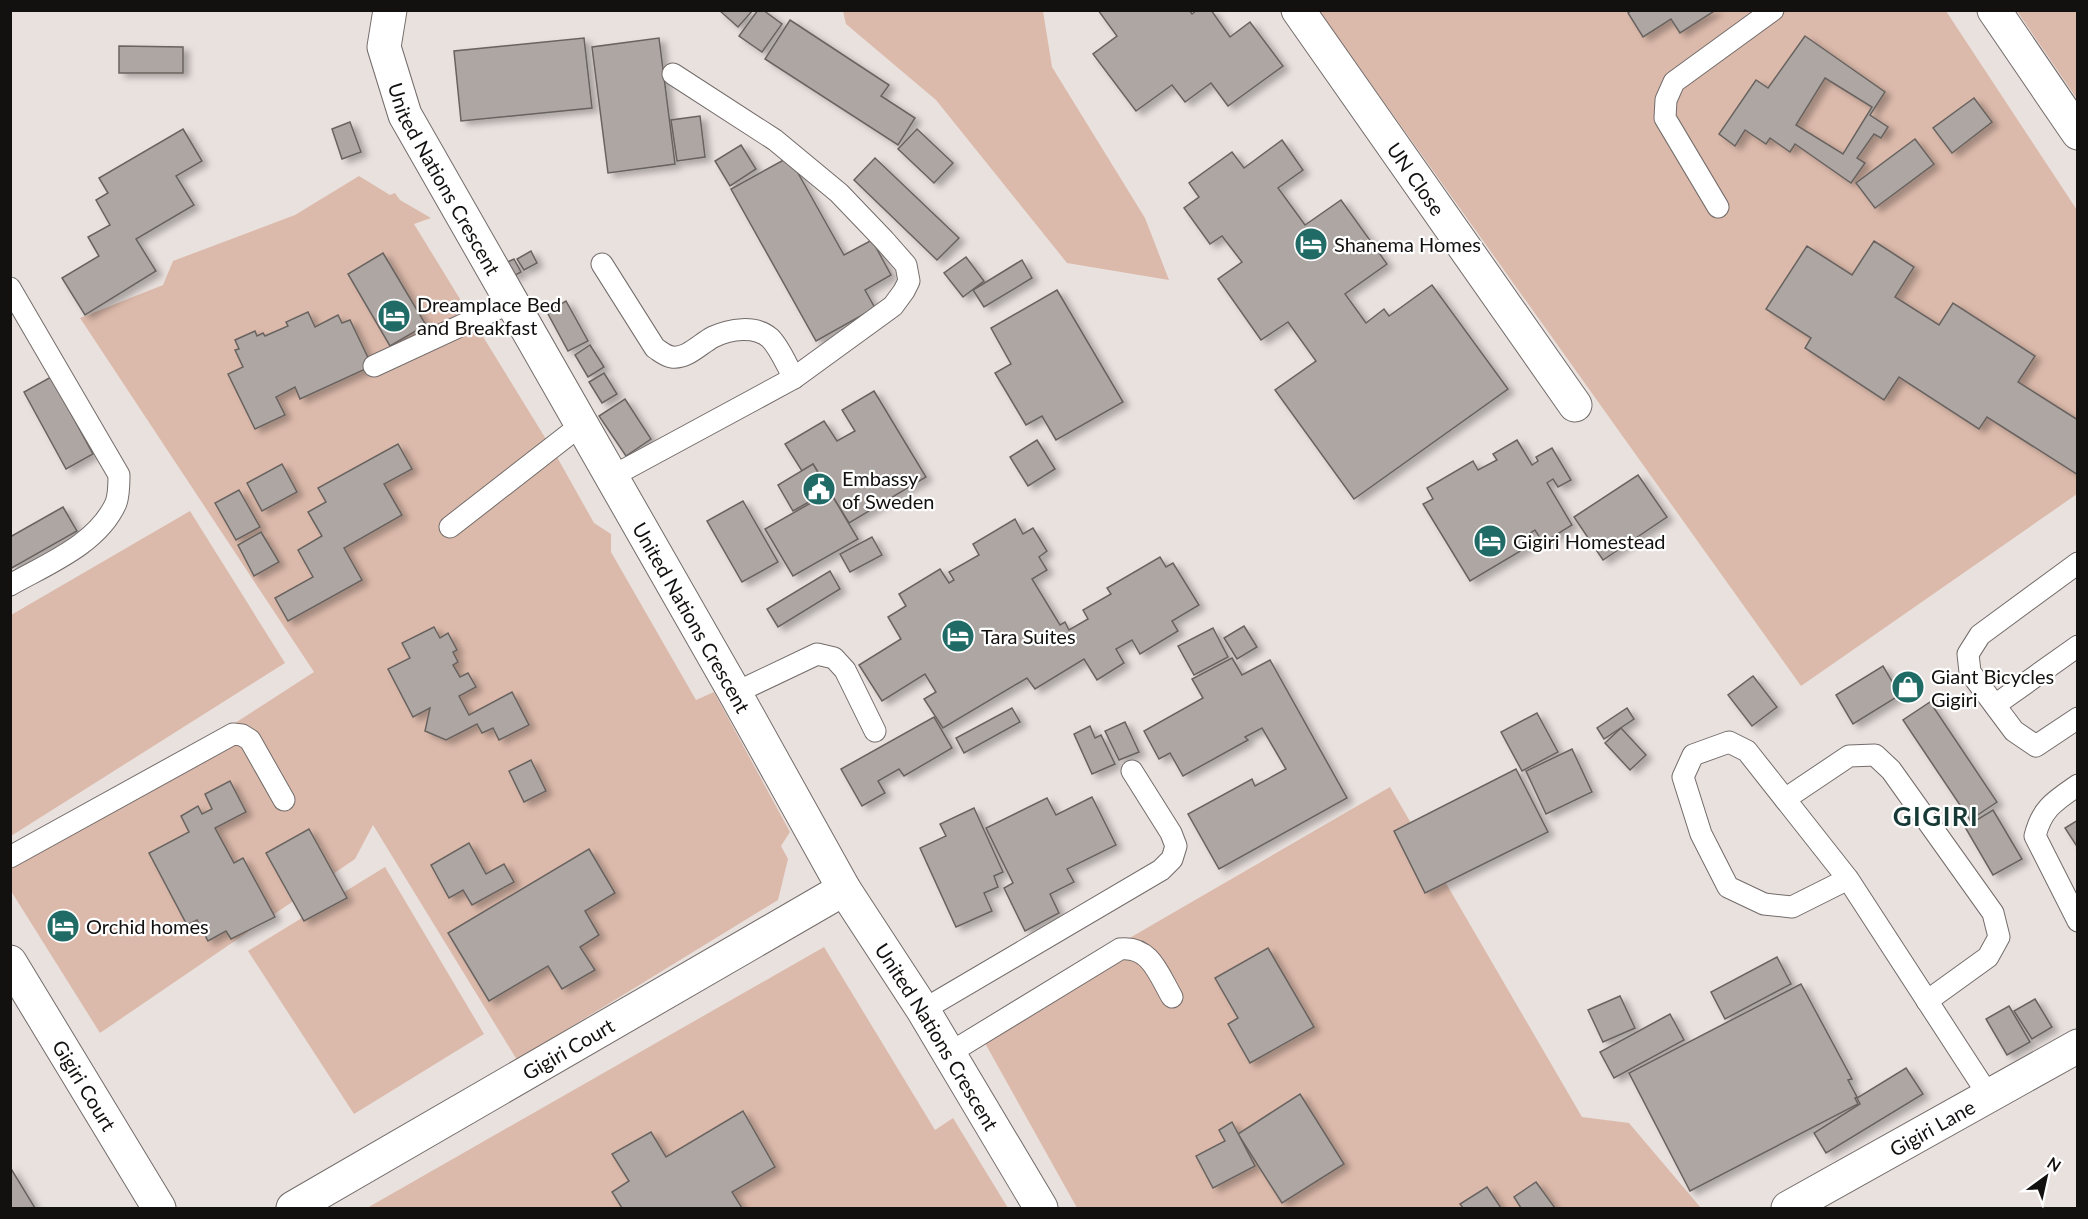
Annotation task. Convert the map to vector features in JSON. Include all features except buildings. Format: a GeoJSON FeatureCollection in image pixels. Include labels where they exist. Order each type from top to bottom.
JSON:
{"type":"FeatureCollection","features":[{"type":"Feature","properties":{"kind":"street","name":"United Nations Crescent"},"geometry":{"type":"LineString","coordinates":[[390,10],[384,47],[405,115],[735,693],[844,889],[923,1010],[1019,1168],[1041,1209]]}},
{"type":"Feature","properties":{"kind":"street","name":"UN Close"},"geometry":{"type":"LineString","coordinates":[[1298,10],[1575,405]]}},
{"type":"Feature","properties":{"kind":"street"},"geometry":{"type":"LineString","coordinates":[[1994,10],[2078,133]]}},
{"type":"Feature","properties":{"kind":"street","name":"Gigiri Court"},"geometry":{"type":"LineString","coordinates":[[293,1209],[844,889]]}},
{"type":"Feature","properties":{"kind":"street","name":"Gigiri Court"},"geometry":{"type":"LineString","coordinates":[[10,963],[159,1209]]}},
{"type":"Feature","properties":{"kind":"street","name":"Gigiri Lane"},"geometry":{"type":"LineString","coordinates":[[1788,1209],[2078,1046]]}},
{"type":"Feature","properties":{"kind":"lane"},"geometry":{"type":"LineString","coordinates":[[1718,207],[1665,118],[1666,100],[1674,82],[1773,10]]}},
{"type":"Feature","properties":{"kind":"lane"},"geometry":{"type":"LineString","coordinates":[[611,477],[794,378],[893,306],[909,281],[906,265],[839,193],[776,140],[673,74]]}},
{"type":"Feature","properties":{"kind":"lane"},"geometry":{"type":"LineString","coordinates":[[602,264],[655,348],[663,354],[671,357],[684,355],[713,337],[750,329],[763,333],[772,340],[794,378]]}},
{"type":"Feature","properties":{"kind":"lane"},"geometry":{"type":"LineString","coordinates":[[10,288],[119,475],[116,502],[93,534],[10,585]]}},
{"type":"Feature","properties":{"kind":"lane"},"geometry":{"type":"LineString","coordinates":[[374,366],[512,302]]}},
{"type":"Feature","properties":{"kind":"lane"},"geometry":{"type":"LineString","coordinates":[[450,527],[581,425]]}},
{"type":"Feature","properties":{"kind":"lane"},"geometry":{"type":"LineString","coordinates":[[2078,563],[1980,635],[1968,654],[1970,672],[2014,731],[2036,746],[2078,718]]}},
{"type":"Feature","properties":{"kind":"lane"},"geometry":{"type":"LineString","coordinates":[[1995,705],[2078,646]]}},
{"type":"Feature","properties":{"kind":"lane"},"geometry":{"type":"LineString","coordinates":[[735,693],[817,654],[834,658],[845,670],[875,731]]}},
{"type":"Feature","properties":{"kind":"lane"},"geometry":{"type":"LineString","coordinates":[[10,857],[233,734],[242,735],[250,740],[284,800]]}},
{"type":"Feature","properties":{"kind":"lane"},"geometry":{"type":"LineString","coordinates":[[1848,879],[1792,907],[1764,904],[1728,887],[1701,834],[1683,777],[1693,755],[1729,742],[1747,752],[1848,879],[1989,1096]]}},
{"type":"Feature","properties":{"kind":"lane"},"geometry":{"type":"LineString","coordinates":[[1785,799],[1849,756],[1875,755],[1892,770],[1993,913],[1999,936],[1988,957],[1927,1001]]}},
{"type":"Feature","properties":{"kind":"lane"},"geometry":{"type":"LineString","coordinates":[[923,1010],[1161,870],[1172,859],[1176,846],[1171,833],[1132,771]]}},
{"type":"Feature","properties":{"kind":"lane"},"geometry":{"type":"LineString","coordinates":[[2078,785],[2050,804],[2039,820],[2035,836],[2078,921]]}},
{"type":"Feature","properties":{"kind":"lane"},"geometry":{"type":"LineString","coordinates":[[948,1054],[1120,948],[1130,947],[1142,951],[1154,966],[1172,997]]}},
{"type":"Feature","properties":{"kind":"shaded area"},"geometry":{"type":"Polygon","coordinates":[[[843,11],[1043,11],[1052,67],[1145,218],[1169,280],[1067,263],[936,100],[846,24],[843,11]]]}},
{"type":"Feature","properties":{"kind":"shaded area"},"geometry":{"type":"Polygon","coordinates":[[[1319,11],[1946,11],[2077,210],[2077,494],[1801,686],[1319,11]]]}},
{"type":"Feature","properties":{"kind":"shaded area"},"geometry":{"type":"Polygon","coordinates":[[[2017,11],[2077,11],[2077,99],[2017,11]]]}},
{"type":"Feature","properties":{"kind":"shaded area"},"geometry":{"type":"Polygon","coordinates":[[[359,176],[390,195],[395,193],[400,200],[431,218],[414,224],[557,457],[594,523],[611,534],[611,552],[696,700],[714,692],[790,832],[781,846],[788,859],[778,900],[517,1060],[373,825],[355,859],[100,1033],[11,891],[11,868],[314,672],[80,318],[163,285],[173,261],[295,215],[359,176]]]}},
{"type":"Feature","properties":{"kind":"shaded area"},"geometry":{"type":"Polygon","coordinates":[[[190,511],[285,663],[11,836],[11,615],[190,511]]]}},
{"type":"Feature","properties":{"kind":"shaded area"},"geometry":{"type":"Polygon","coordinates":[[[1390,787],[1582,1117],[1629,1123],[1701,1208],[1077,1208],[976,1027],[1390,787]]]}},
{"type":"Feature","properties":{"kind":"shaded area"},"geometry":{"type":"Polygon","coordinates":[[[385,867],[484,1034],[354,1114],[248,951],[385,867]]]}},
{"type":"Feature","properties":{"kind":"shaded area"},"geometry":{"type":"Polygon","coordinates":[[[824,947],[935,1130],[953,1118],[1008,1208],[367,1208],[824,947]]]}},
{"type":"Feature","properties":{"kind":"place","name":"Shanema Homes"},"geometry":{"type":"Point","coordinates":[1311,244]}},
{"type":"Feature","properties":{"kind":"place","name":"Dreamplace Bed and Breakfast"},"geometry":{"type":"Point","coordinates":[394,316]}},
{"type":"Feature","properties":{"kind":"place","name":"Embassy of Sweden"},"geometry":{"type":"Point","coordinates":[819,489]}},
{"type":"Feature","properties":{"kind":"place","name":"Gigiri Homestead"},"geometry":{"type":"Point","coordinates":[1490,541]}},
{"type":"Feature","properties":{"kind":"place","name":"Tara Suites"},"geometry":{"type":"Point","coordinates":[958,636]}},
{"type":"Feature","properties":{"kind":"place","name":"Giant Bicycles Gigiri"},"geometry":{"type":"Point","coordinates":[1908,687]}},
{"type":"Feature","properties":{"kind":"place","name":"Orchid homes"},"geometry":{"type":"Point","coordinates":[63,926]}},
{"type":"Feature","properties":{"kind":"district","name":"GIGIRI"},"geometry":{"type":"Point","coordinates":[1936,816]}}]}
